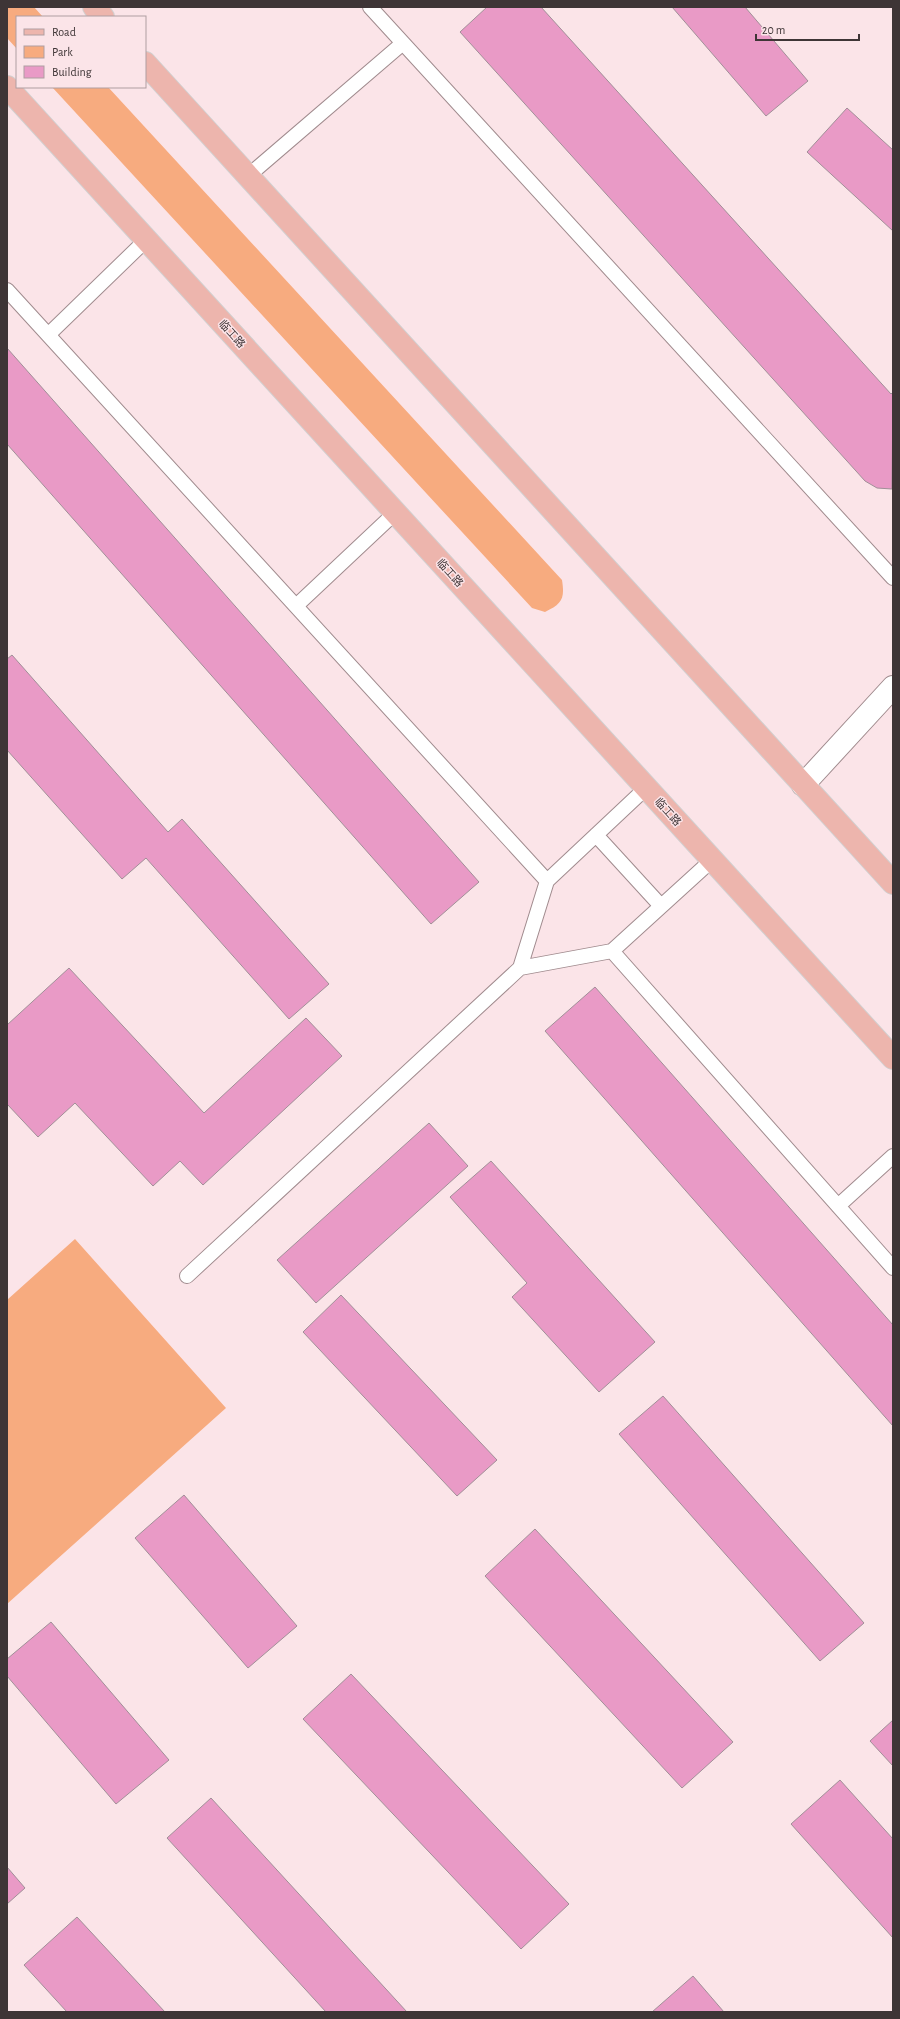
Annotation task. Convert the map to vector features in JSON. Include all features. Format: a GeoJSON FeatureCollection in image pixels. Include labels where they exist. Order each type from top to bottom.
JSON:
{"type":"FeatureCollection","features":[{"type":"Feature","properties":{"kind":"main road"},"geometry":{"type":"LineString","coordinates":[[94,7],[102,16]]}},
{"type":"Feature","properties":{"kind":"main road"},"geometry":{"type":"LineString","coordinates":[[146,64],[893,883]]}},
{"type":"Feature","properties":{"kind":"main road","name":"临工路"},"geometry":{"type":"LineString","coordinates":[[7,87],[893,1058]]}},
{"type":"Feature","properties":{"kind":"street"},"geometry":{"type":"LineString","coordinates":[[803,785],[893,687]]}},
{"type":"Feature","properties":{"kind":"lane"},"geometry":{"type":"LineString","coordinates":[[370,7],[893,578]]}},
{"type":"Feature","properties":{"kind":"lane"},"geometry":{"type":"LineString","coordinates":[[248,176],[403,43]]}},
{"type":"Feature","properties":{"kind":"lane"},"geometry":{"type":"LineString","coordinates":[[48,335],[146,240]]}},
{"type":"Feature","properties":{"kind":"lane"},"geometry":{"type":"LineString","coordinates":[[7,290],[547,881]]}},
{"type":"Feature","properties":{"kind":"lane"},"geometry":{"type":"LineString","coordinates":[[296,606],[395,513]]}},
{"type":"Feature","properties":{"kind":"lane"},"geometry":{"type":"LineString","coordinates":[[187,1276],[520,968],[547,881],[646,788]]}},
{"type":"Feature","properties":{"kind":"lane"},"geometry":{"type":"LineString","coordinates":[[596,836],[661,906]]}},
{"type":"Feature","properties":{"kind":"lane"},"geometry":{"type":"LineString","coordinates":[[520,968],[612,951],[712,860]]}},
{"type":"Feature","properties":{"kind":"lane"},"geometry":{"type":"LineString","coordinates":[[612,951],[893,1268]]}},
{"type":"Feature","properties":{"kind":"lane"},"geometry":{"type":"LineString","coordinates":[[838,1206],[893,1156]]}},
{"type":"Feature","properties":{"kind":"green space"},"geometry":{"type":"Polygon","coordinates":[[[7,7],[34,7],[42,16],[16,16],[16,48],[7,38],[7,7]]]}},
{"type":"Feature","properties":{"kind":"green space"},"geometry":{"type":"Polygon","coordinates":[[[53,88],[109,88],[562,580],[563,592],[559,603],[545,612],[532,608],[53,88]]]}},
{"type":"Feature","properties":{"kind":"green space"},"geometry":{"type":"Polygon","coordinates":[[[75,1239],[226,1408],[7,1604],[7,1300],[75,1239]]]}},
{"type":"Feature","properties":{"kind":"building"},"geometry":{"type":"Polygon","coordinates":[[[487,7],[541,7],[891,394],[893,392],[892,489],[877,488],[865,481],[460,32],[487,7]]]}},
{"type":"Feature","properties":{"kind":"building"},"geometry":{"type":"Polygon","coordinates":[[[672,7],[745,7],[808,81],[766,116],[672,7]]]}},
{"type":"Feature","properties":{"kind":"building"},"geometry":{"type":"Polygon","coordinates":[[[847,108],[893,150],[893,231],[807,152],[847,108]]]}},
{"type":"Feature","properties":{"kind":"building"},"geometry":{"type":"Polygon","coordinates":[[[7,348],[479,882],[431,924],[7,444],[7,348]]]}},
{"type":"Feature","properties":{"kind":"building"},"geometry":{"type":"Polygon","coordinates":[[[12,655],[168,832],[182,819],[329,984],[289,1019],[146,858],[122,879],[7,750],[7,659],[12,655]]]}},
{"type":"Feature","properties":{"kind":"building"},"geometry":{"type":"Polygon","coordinates":[[[69,968],[204,1113],[306,1018],[342,1056],[203,1185],[180,1161],[153,1186],[75,1103],[38,1137],[7,1104],[7,1025],[69,968]]]}},
{"type":"Feature","properties":{"kind":"building"},"geometry":{"type":"Polygon","coordinates":[[[595,987],[893,1325],[893,1426],[545,1031],[595,987]]]}},
{"type":"Feature","properties":{"kind":"building"},"geometry":{"type":"Polygon","coordinates":[[[429,1123],[468,1166],[316,1303],[277,1260],[429,1123]]]}},
{"type":"Feature","properties":{"kind":"building"},"geometry":{"type":"Polygon","coordinates":[[[491,1161],[655,1342],[599,1392],[512,1297],[527,1283],[450,1197],[491,1161]]]}},
{"type":"Feature","properties":{"kind":"building"},"geometry":{"type":"Polygon","coordinates":[[[341,1295],[497,1460],[457,1496],[303,1332],[341,1295]]]}},
{"type":"Feature","properties":{"kind":"building"},"geometry":{"type":"Polygon","coordinates":[[[663,1396],[864,1623],[820,1661],[619,1434],[663,1396]]]}},
{"type":"Feature","properties":{"kind":"building"},"geometry":{"type":"Polygon","coordinates":[[[184,1495],[297,1626],[248,1668],[135,1538],[184,1495]]]}},
{"type":"Feature","properties":{"kind":"building"},"geometry":{"type":"Polygon","coordinates":[[[535,1529],[733,1742],[682,1788],[485,1576],[535,1529]]]}},
{"type":"Feature","properties":{"kind":"building"},"geometry":{"type":"Polygon","coordinates":[[[51,1622],[169,1760],[116,1804],[7,1676],[7,1659],[51,1622]]]}},
{"type":"Feature","properties":{"kind":"building"},"geometry":{"type":"Polygon","coordinates":[[[351,1674],[569,1904],[521,1949],[303,1719],[351,1674]]]}},
{"type":"Feature","properties":{"kind":"building"},"geometry":{"type":"Polygon","coordinates":[[[893,1720],[893,1766],[870,1741],[893,1720]]]}},
{"type":"Feature","properties":{"kind":"building"},"geometry":{"type":"Polygon","coordinates":[[[840,1780],[893,1839],[893,1938],[791,1824],[840,1780]]]}},
{"type":"Feature","properties":{"kind":"building"},"geometry":{"type":"Polygon","coordinates":[[[211,1798],[407,2012],[326,2012],[167,1838],[211,1798]]]}},
{"type":"Feature","properties":{"kind":"building"},"geometry":{"type":"Polygon","coordinates":[[[7,1867],[25,1888],[7,1904],[7,1867]]]}},
{"type":"Feature","properties":{"kind":"building"},"geometry":{"type":"Polygon","coordinates":[[[77,1917],[165,2012],[67,2012],[24,1965],[77,1917]]]}},
{"type":"Feature","properties":{"kind":"building"},"geometry":{"type":"Polygon","coordinates":[[[693,1976],[724,2012],[652,2012],[693,1976]]]}}]}
